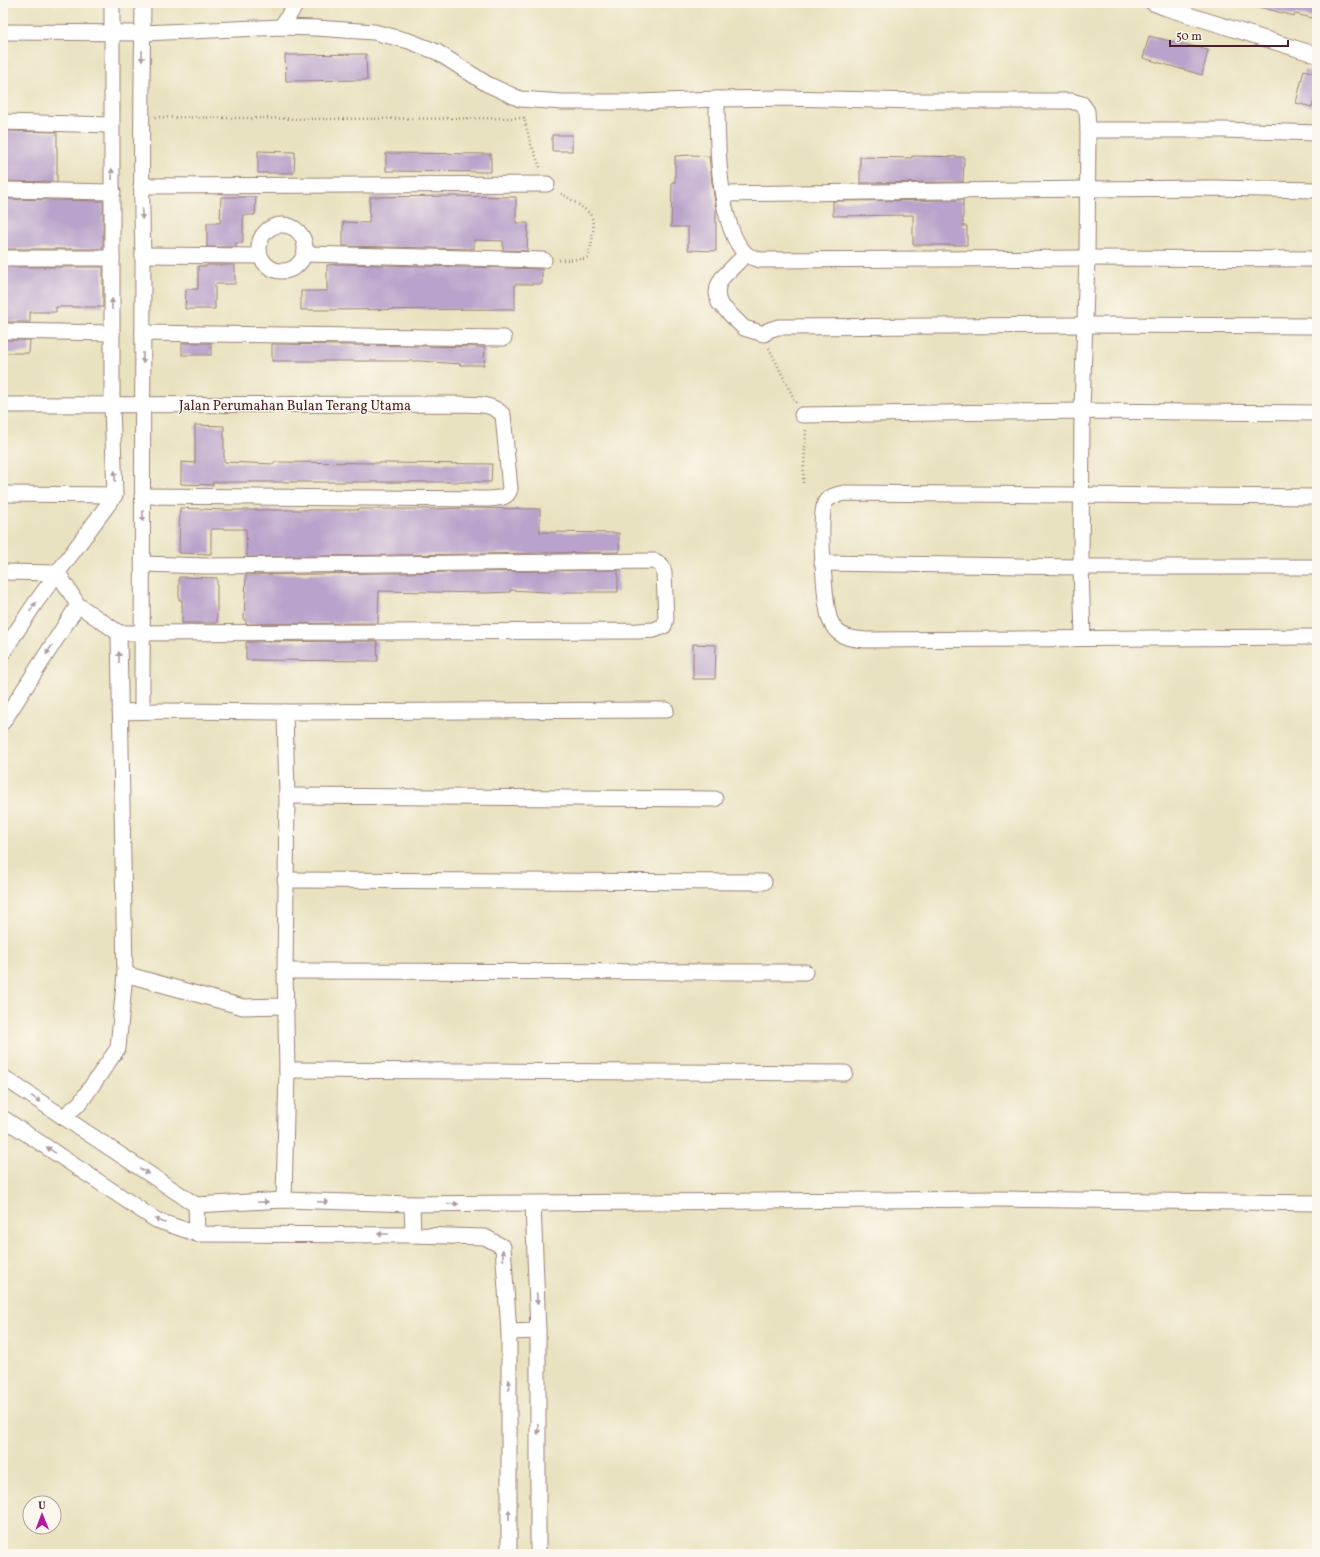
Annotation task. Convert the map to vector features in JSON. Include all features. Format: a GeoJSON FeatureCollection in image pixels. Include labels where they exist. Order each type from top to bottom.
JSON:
{"type":"FeatureCollection","features":[{"type":"Feature","properties":{"kind":"street"},"geometry":{"type":"LineString","coordinates":[[3,652],[7,639],[58,574],[115,495],[112,405],[112,3]]}},
{"type":"Feature","properties":{"kind":"street"},"geometry":{"type":"LineString","coordinates":[[142,712],[143,255],[141,117],[143,3]]}},
{"type":"Feature","properties":{"kind":"street"},"geometry":{"type":"LineString","coordinates":[[281,27],[296,3]]}},
{"type":"Feature","properties":{"kind":"street"},"geometry":{"type":"LineString","coordinates":[[1153,3],[1317,55]]}},
{"type":"Feature","properties":{"kind":"street"},"geometry":{"type":"LineString","coordinates":[[3,32],[143,33],[281,27],[323,28],[374,32],[409,41],[437,52],[487,84],[520,99],[564,102],[639,102],[717,98],[1071,102],[1082,104],[1087,111],[1088,130],[1087,258],[1081,496],[1083,638]]}},
{"type":"Feature","properties":{"kind":"street"},"geometry":{"type":"LineString","coordinates":[[717,98],[717,130],[723,194],[728,220],[733,234],[746,254],[760,260],[1087,258],[1317,259]]}},
{"type":"Feature","properties":{"kind":"street"},"geometry":{"type":"LineString","coordinates":[[3,122],[112,125]]}},
{"type":"Feature","properties":{"kind":"street"},"geometry":{"type":"LineString","coordinates":[[1088,130],[1223,130],[1317,133]]}},
{"type":"Feature","properties":{"kind":"street"},"geometry":{"type":"LineString","coordinates":[[141,186],[547,184]]}},
{"type":"Feature","properties":{"kind":"street"},"geometry":{"type":"LineString","coordinates":[[723,194],[1214,188],[1317,190]]}},
{"type":"Feature","properties":{"kind":"street"},"geometry":{"type":"LineString","coordinates":[[3,190],[113,192]]}},
{"type":"Feature","properties":{"kind":"street"},"geometry":{"type":"LineString","coordinates":[[288,225],[299,231],[305,242],[306,254],[300,264],[289,271],[277,271],[267,266],[260,256],[259,244],[264,232],[275,226],[288,225]]}},
{"type":"Feature","properties":{"kind":"street"},"geometry":{"type":"LineString","coordinates":[[306,254],[544,260]]}},
{"type":"Feature","properties":{"kind":"street"},"geometry":{"type":"LineString","coordinates":[[746,254],[722,278],[718,286],[717,294],[719,303],[744,328],[764,334],[769,330],[778,328],[1085,325],[1317,326]]}},
{"type":"Feature","properties":{"kind":"street"},"geometry":{"type":"LineString","coordinates":[[143,255],[260,256]]}},
{"type":"Feature","properties":{"kind":"street"},"geometry":{"type":"LineString","coordinates":[[3,258],[112,258]]}},
{"type":"Feature","properties":{"kind":"street"},"geometry":{"type":"LineString","coordinates":[[3,331],[112,333]]}},
{"type":"Feature","properties":{"kind":"street"},"geometry":{"type":"LineString","coordinates":[[143,333],[504,338]]}},
{"type":"Feature","properties":{"kind":"street","name":"Jalan Perumahan Bulan Terang Utama"},"geometry":{"type":"LineString","coordinates":[[3,405],[443,404],[484,405],[493,407],[503,415],[510,489],[507,495],[501,498],[142,496]]}},
{"type":"Feature","properties":{"kind":"street"},"geometry":{"type":"LineString","coordinates":[[802,415],[1082,411],[1317,413]]}},
{"type":"Feature","properties":{"kind":"street"},"geometry":{"type":"LineString","coordinates":[[3,494],[115,495]]}},
{"type":"Feature","properties":{"kind":"street"},"geometry":{"type":"LineString","coordinates":[[1317,497],[838,494],[831,497],[826,502],[824,507],[822,563],[825,597],[830,618],[838,632],[850,638],[867,640],[1317,637]]}},
{"type":"Feature","properties":{"kind":"street"},"geometry":{"type":"LineString","coordinates":[[58,574],[78,605],[119,633],[638,631],[654,630],[664,626],[666,619],[664,573],[662,566],[655,561],[214,566],[143,564]]}},
{"type":"Feature","properties":{"kind":"street"},"geometry":{"type":"LineString","coordinates":[[822,563],[1081,567],[1317,567]]}},
{"type":"Feature","properties":{"kind":"street"},"geometry":{"type":"LineString","coordinates":[[3,572],[58,574]]}},
{"type":"Feature","properties":{"kind":"street"},"geometry":{"type":"LineString","coordinates":[[3,722],[78,605]]}},
{"type":"Feature","properties":{"kind":"street"},"geometry":{"type":"LineString","coordinates":[[63,1117],[80,1103],[118,1048],[124,974],[119,633]]}},
{"type":"Feature","properties":{"kind":"street"},"geometry":{"type":"LineString","coordinates":[[120,712],[666,710]]}},
{"type":"Feature","properties":{"kind":"street"},"geometry":{"type":"LineString","coordinates":[[284,1200],[287,1070],[285,880],[287,796],[285,712]]}},
{"type":"Feature","properties":{"kind":"street"},"geometry":{"type":"LineString","coordinates":[[287,796],[715,799]]}},
{"type":"Feature","properties":{"kind":"street"},"geometry":{"type":"LineString","coordinates":[[285,880],[764,882]]}},
{"type":"Feature","properties":{"kind":"street"},"geometry":{"type":"LineString","coordinates":[[285,972],[805,972]]}},
{"type":"Feature","properties":{"kind":"street"},"geometry":{"type":"LineString","coordinates":[[124,974],[243,1007],[286,1006]]}},
{"type":"Feature","properties":{"kind":"street"},"geometry":{"type":"LineString","coordinates":[[287,1070],[845,1073]]}},
{"type":"Feature","properties":{"kind":"street"},"geometry":{"type":"LineString","coordinates":[[3,1077],[196,1205],[284,1200],[412,1204],[999,1199],[1317,1203]]}},
{"type":"Feature","properties":{"kind":"street"},"geometry":{"type":"LineString","coordinates":[[3,1118],[156,1220],[197,1234],[413,1235],[485,1237],[503,1247],[509,1332],[510,1554]]}},
{"type":"Feature","properties":{"kind":"street"},"geometry":{"type":"LineString","coordinates":[[412,1204],[413,1235]]}},
{"type":"Feature","properties":{"kind":"street"},"geometry":{"type":"LineString","coordinates":[[533,1204],[538,1331],[538,1554]]}},
{"type":"Feature","properties":{"kind":"street"},"geometry":{"type":"LineString","coordinates":[[196,1205],[197,1234]]}},
{"type":"Feature","properties":{"kind":"street"},"geometry":{"type":"LineString","coordinates":[[509,1332],[538,1331]]}},
{"type":"Feature","properties":{"kind":"path"},"geometry":{"type":"LineString","coordinates":[[141,117],[321,119],[524,118]]}},
{"type":"Feature","properties":{"kind":"building"},"geometry":{"type":"Polygon","coordinates":[[[1259,3],[1317,3],[1317,19],[1295,14],[1294,16],[1259,7],[1259,3]]]}},
{"type":"Feature","properties":{"kind":"building"},"geometry":{"type":"Polygon","coordinates":[[[1149,36],[1208,50],[1202,75],[1143,58],[1149,36]]]}},
{"type":"Feature","properties":{"kind":"building"},"geometry":{"type":"Polygon","coordinates":[[[366,54],[367,80],[286,81],[285,55],[366,54]]]}},
{"type":"Feature","properties":{"kind":"building"},"geometry":{"type":"Polygon","coordinates":[[[1304,70],[1317,74],[1317,89],[1312,107],[1296,103],[1304,70]]]}},
{"type":"Feature","properties":{"kind":"building"},"geometry":{"type":"Polygon","coordinates":[[[3,131],[57,132],[57,182],[3,181],[3,131]]]}},
{"type":"Feature","properties":{"kind":"building"},"geometry":{"type":"Polygon","coordinates":[[[552,135],[572,135],[572,151],[552,151],[552,135]]]}},
{"type":"Feature","properties":{"kind":"building"},"geometry":{"type":"Polygon","coordinates":[[[258,151],[295,152],[294,173],[258,173],[258,151]]]}},
{"type":"Feature","properties":{"kind":"building"},"geometry":{"type":"Polygon","coordinates":[[[386,153],[491,154],[491,172],[386,171],[386,153]]]}},
{"type":"Feature","properties":{"kind":"building"},"geometry":{"type":"Polygon","coordinates":[[[675,156],[709,156],[716,210],[716,251],[688,250],[688,227],[671,227],[672,182],[675,182],[675,156]]]}},
{"type":"Feature","properties":{"kind":"building"},"geometry":{"type":"Polygon","coordinates":[[[912,156],[964,157],[963,182],[860,183],[860,157],[912,158],[912,156]]]}},
{"type":"Feature","properties":{"kind":"building"},"geometry":{"type":"Polygon","coordinates":[[[221,197],[256,197],[255,215],[243,215],[243,243],[236,243],[236,247],[207,247],[207,223],[220,223],[221,197]]]}},
{"type":"Feature","properties":{"kind":"building"},"geometry":{"type":"Polygon","coordinates":[[[370,197],[516,197],[516,223],[528,223],[527,251],[503,250],[503,241],[474,240],[474,249],[343,246],[343,222],[369,223],[370,197]]]}},
{"type":"Feature","properties":{"kind":"building"},"geometry":{"type":"Polygon","coordinates":[[[3,199],[103,201],[103,249],[4,249],[3,199]]]}},
{"type":"Feature","properties":{"kind":"building"},"geometry":{"type":"Polygon","coordinates":[[[963,200],[963,226],[967,226],[967,245],[913,245],[913,215],[833,216],[833,201],[963,200]]]}},
{"type":"Feature","properties":{"kind":"building"},"geometry":{"type":"Polygon","coordinates":[[[340,264],[542,269],[542,284],[515,284],[515,309],[301,310],[301,291],[327,291],[327,265],[340,264]]]}},
{"type":"Feature","properties":{"kind":"building"},"geometry":{"type":"Polygon","coordinates":[[[235,265],[235,284],[215,284],[215,309],[185,309],[186,289],[198,289],[198,266],[235,265]]]}},
{"type":"Feature","properties":{"kind":"building"},"geometry":{"type":"Polygon","coordinates":[[[3,267],[103,267],[103,307],[56,307],[56,312],[30,312],[30,322],[4,322],[3,267]]]}},
{"type":"Feature","properties":{"kind":"building"},"geometry":{"type":"Polygon","coordinates":[[[4,340],[30,340],[29,353],[4,353],[4,340]]]}},
{"type":"Feature","properties":{"kind":"building"},"geometry":{"type":"Polygon","coordinates":[[[182,343],[211,343],[211,355],[182,355],[182,343]]]}},
{"type":"Feature","properties":{"kind":"building"},"geometry":{"type":"Polygon","coordinates":[[[272,344],[485,347],[484,365],[460,365],[420,361],[272,361],[272,344]]]}},
{"type":"Feature","properties":{"kind":"building"},"geometry":{"type":"Polygon","coordinates":[[[195,425],[224,426],[224,462],[274,464],[274,462],[492,464],[491,482],[213,482],[213,485],[181,484],[181,462],[195,463],[195,425]]]}},
{"type":"Feature","properties":{"kind":"building"},"geometry":{"type":"Polygon","coordinates":[[[180,508],[225,510],[464,508],[540,509],[540,532],[619,533],[619,552],[247,557],[246,529],[211,529],[211,554],[179,553],[180,508]]]}},
{"type":"Feature","properties":{"kind":"building"},"geometry":{"type":"Polygon","coordinates":[[[618,570],[618,592],[564,593],[510,590],[510,592],[485,593],[379,591],[378,623],[246,624],[246,620],[244,620],[246,575],[618,570]]]}},
{"type":"Feature","properties":{"kind":"building"},"geometry":{"type":"Polygon","coordinates":[[[179,577],[217,578],[217,623],[182,623],[182,600],[179,600],[179,577]]]}},
{"type":"Feature","properties":{"kind":"building"},"geometry":{"type":"Polygon","coordinates":[[[377,641],[378,661],[246,660],[246,642],[377,641]]]}},
{"type":"Feature","properties":{"kind":"building"},"geometry":{"type":"Polygon","coordinates":[[[693,644],[716,645],[715,679],[693,679],[693,644]]]}}]}
